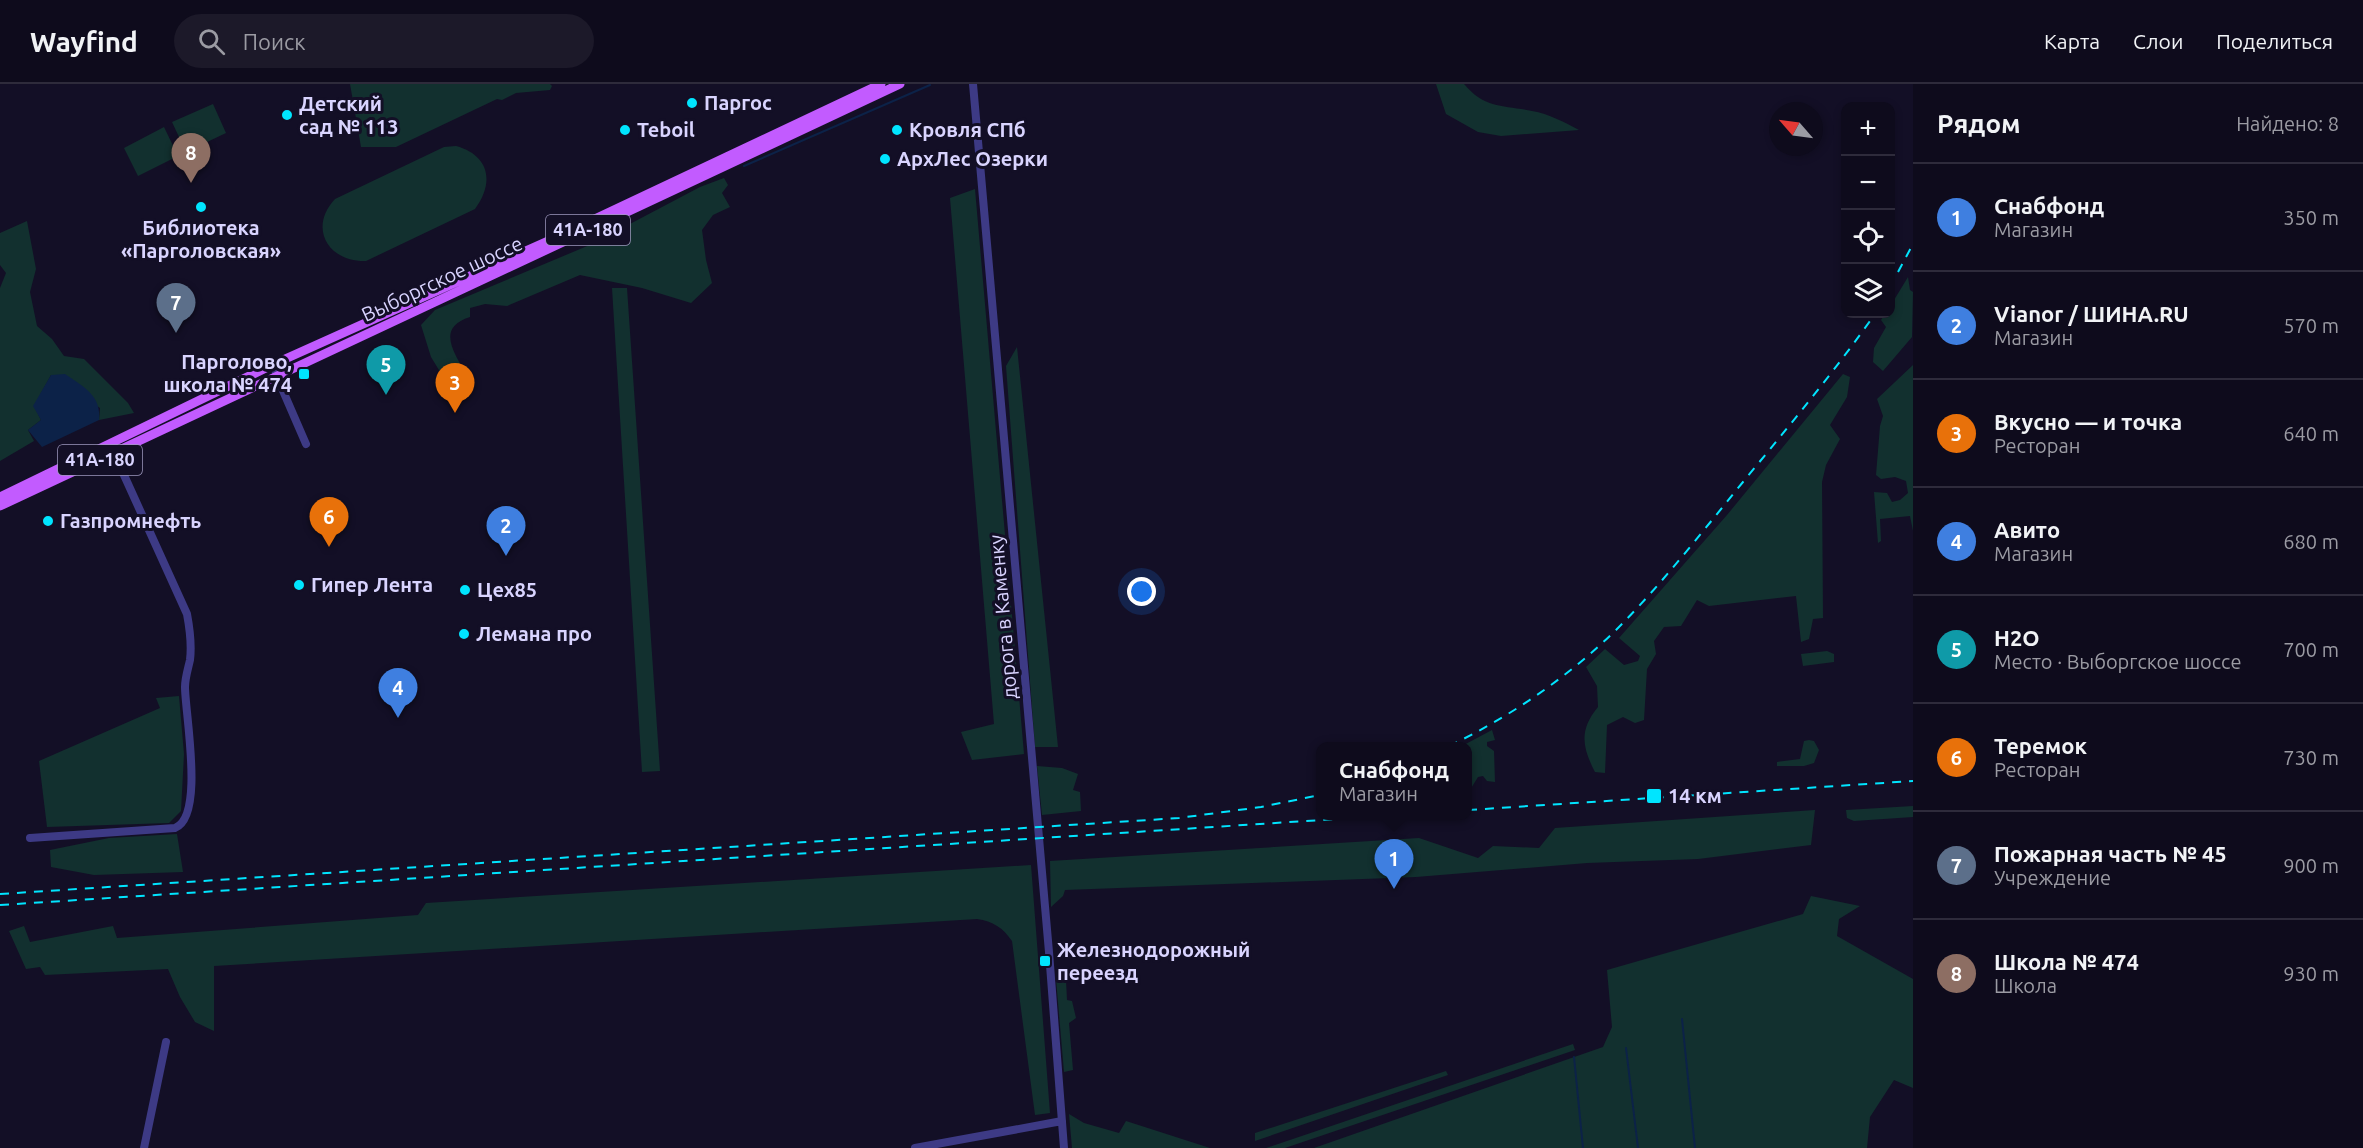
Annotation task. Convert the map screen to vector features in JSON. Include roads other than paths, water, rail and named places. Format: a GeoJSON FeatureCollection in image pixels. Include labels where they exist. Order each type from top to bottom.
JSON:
{"type":"FeatureCollection","features":[{"type":"Feature","properties":{"kind":"main road","name":"Выборгское шоссе"},"geometry":{"type":"LineString","coordinates":[[0,497],[274,364],[528,249],[881,84]]}},
{"type":"Feature","properties":{"kind":"main road","name":"Выборгское шоссе"},"geometry":{"type":"LineString","coordinates":[[0,506],[900,84]]}},
{"type":"Feature","properties":{"kind":"street","name":"дорога в Каменку"},"geometry":{"type":"LineString","coordinates":[[973,84],[1064,1148]]}},
{"type":"Feature","properties":{"kind":"street"},"geometry":{"type":"LineString","coordinates":[[274,364],[277,377],[306,444]]}},
{"type":"Feature","properties":{"kind":"street"},"geometry":{"type":"LineString","coordinates":[[30,838],[175,828],[182,825],[187,816],[191,760],[190,723],[185,686],[190,660],[191,634],[187,614],[114,453]]}},
{"type":"Feature","properties":{"kind":"street"},"geometry":{"type":"LineString","coordinates":[[144,1148],[166,1042]]}},
{"type":"Feature","properties":{"kind":"street"},"geometry":{"type":"LineString","coordinates":[[915,1148],[1062,1121]]}},
{"type":"Feature","properties":{"kind":"water"},"geometry":{"type":"Polygon","coordinates":[[[65,374],[90,392],[97,404],[99,420],[42,447],[28,430],[41,420],[33,406],[51,375],[65,374]]]}},
{"type":"Feature","properties":{"kind":"waterway"},"geometry":{"type":"LineString","coordinates":[[744,166],[930,85]]}},
{"type":"Feature","properties":{"kind":"waterway"},"geometry":{"type":"LineString","coordinates":[[1682,1019],[1695,1148]]}},
{"type":"Feature","properties":{"kind":"waterway"},"geometry":{"type":"LineString","coordinates":[[1626,1048],[1638,1148]]}},
{"type":"Feature","properties":{"kind":"waterway"},"geometry":{"type":"LineString","coordinates":[[1574,1057],[1583,1148]]}},
{"type":"Feature","properties":{"kind":"railway"},"geometry":{"type":"LineString","coordinates":[[1895,278],[1913,244]]}},
{"type":"Feature","properties":{"kind":"railway"},"geometry":{"type":"LineString","coordinates":[[1457,742],[1537,695],[1578,664],[1616,630],[1697,539],[1811,399],[1872,318]]}},
{"type":"Feature","properties":{"kind":"railway"},"geometry":{"type":"LineString","coordinates":[[1472,810],[1913,781]]}},
{"type":"Feature","properties":{"kind":"railway"},"geometry":{"type":"LineString","coordinates":[[0,894],[1179,818],[1261,807],[1316,796]]}},
{"type":"Feature","properties":{"kind":"railway"},"geometry":{"type":"LineString","coordinates":[[0,905],[1322,820]]}},
{"type":"Feature","properties":{"kind":"place","name":"Паргос"},"geometry":{"type":"Point","coordinates":[692,103]}},
{"type":"Feature","properties":{"kind":"place","name":"Детский сад № 113"},"geometry":{"type":"Point","coordinates":[287,115]}},
{"type":"Feature","properties":{"kind":"place","name":"Teboil"},"geometry":{"type":"Point","coordinates":[625,130]}},
{"type":"Feature","properties":{"kind":"place","name":"Кровля СПб"},"geometry":{"type":"Point","coordinates":[897,130]}},
{"type":"Feature","properties":{"kind":"place","name":"АрхЛес Озерки"},"geometry":{"type":"Point","coordinates":[885,159]}},
{"type":"Feature","properties":{"kind":"place","name":"Школа № 474"},"geometry":{"type":"Point","coordinates":[191,183]}},
{"type":"Feature","properties":{"kind":"place","name":"Библиотека «Парголовская»"},"geometry":{"type":"Point","coordinates":[201,207]}},
{"type":"Feature","properties":{"kind":"place","name":"Пожарная часть № 45"},"geometry":{"type":"Point","coordinates":[176,333]}},
{"type":"Feature","properties":{"kind":"place","name":"Парголово, школа № 474"},"geometry":{"type":"Point","coordinates":[304,374]}},
{"type":"Feature","properties":{"kind":"place","name":"H2O"},"geometry":{"type":"Point","coordinates":[386,395]}},
{"type":"Feature","properties":{"kind":"place","name":"Вкусно — и точка"},"geometry":{"type":"Point","coordinates":[455,413]}},
{"type":"Feature","properties":{"kind":"place","name":"Газпромнефть"},"geometry":{"type":"Point","coordinates":[48,521]}},
{"type":"Feature","properties":{"kind":"place","name":"Теремок"},"geometry":{"type":"Point","coordinates":[329,547]}},
{"type":"Feature","properties":{"kind":"place","name":"Vianor / ШИНА.RU"},"geometry":{"type":"Point","coordinates":[506,556]}},
{"type":"Feature","properties":{"kind":"place","name":"Гипер Лента"},"geometry":{"type":"Point","coordinates":[299,585]}},
{"type":"Feature","properties":{"kind":"place","name":"Цех85"},"geometry":{"type":"Point","coordinates":[465,590]}},
{"type":"Feature","properties":{"kind":"place","name":"Лемана про"},"geometry":{"type":"Point","coordinates":[464,634]}},
{"type":"Feature","properties":{"kind":"place","name":"Авито"},"geometry":{"type":"Point","coordinates":[398,718]}},
{"type":"Feature","properties":{"kind":"place","name":"14 км"},"geometry":{"type":"Point","coordinates":[1654,796]}},
{"type":"Feature","properties":{"kind":"place","name":"Снабфонд"},"geometry":{"type":"Point","coordinates":[1394,889]}},
{"type":"Feature","properties":{"kind":"place","name":"Железнодорожный переезд"},"geometry":{"type":"Point","coordinates":[1045,961]}}]}
